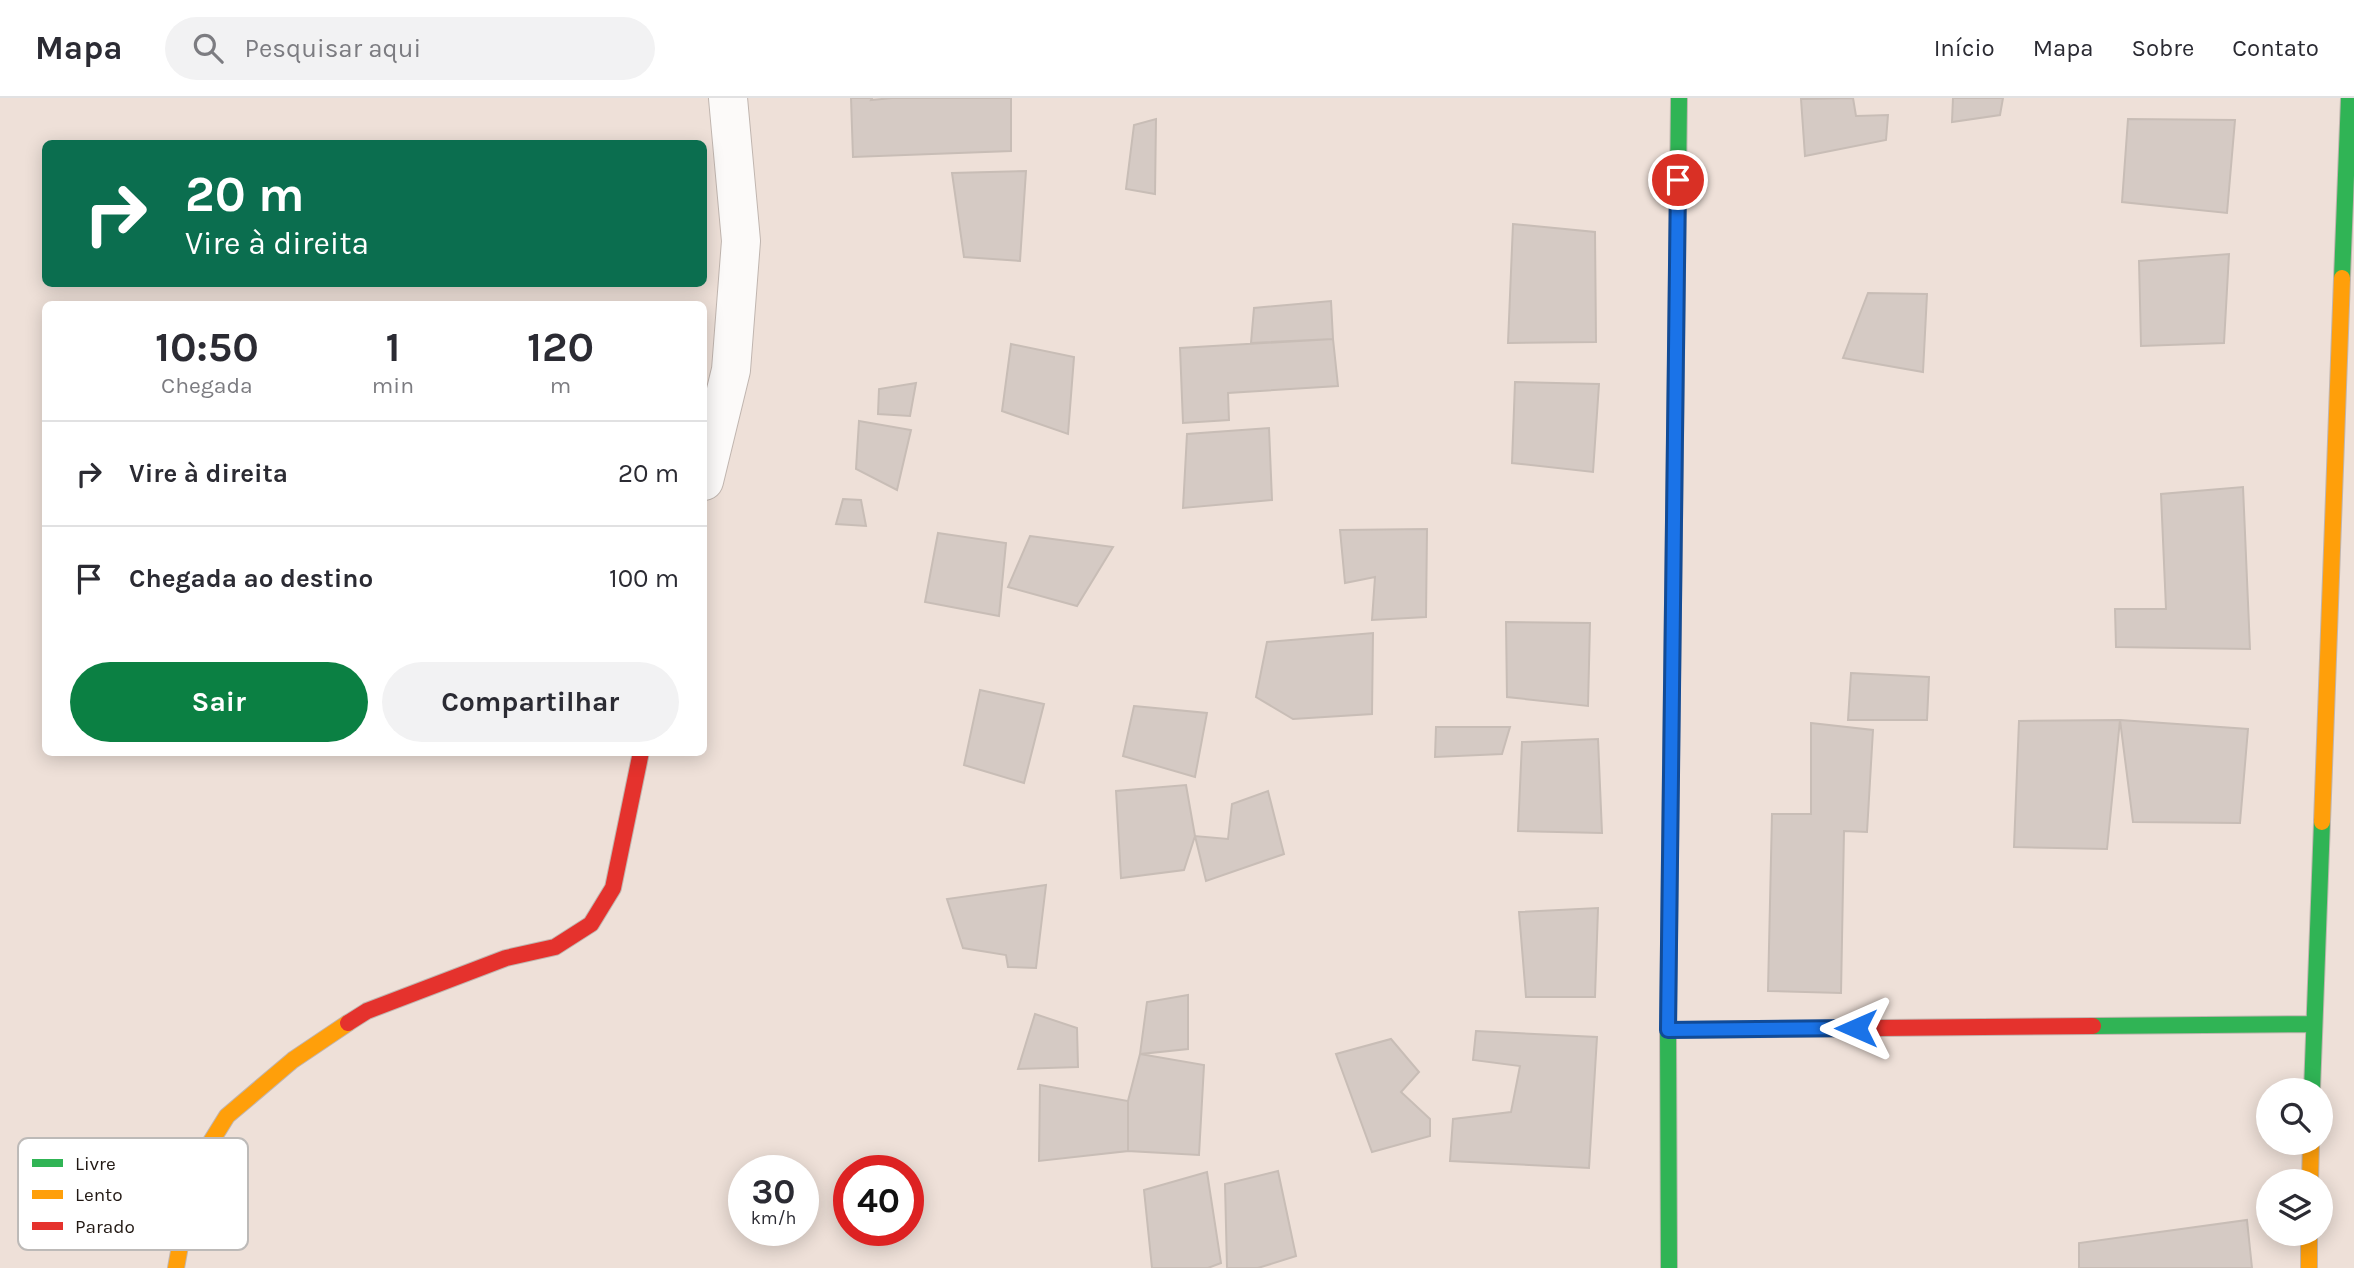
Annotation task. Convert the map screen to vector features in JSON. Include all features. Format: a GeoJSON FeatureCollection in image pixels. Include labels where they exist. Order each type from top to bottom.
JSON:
{"type":"FeatureCollection","features":[{"type":"Feature","properties":{"kind":"street"},"geometry":{"type":"LineString","coordinates":[[707,469],[731,370],[741,241],[728,98]]}},
{"type":"Feature","properties":{"kind":"street"},"geometry":{"type":"LineString","coordinates":[[1669,1268],[1668,1030],[1679,98]]}},
{"type":"Feature","properties":{"kind":"street"},"geometry":{"type":"LineString","coordinates":[[2312,1078],[2349,98]]}},
{"type":"Feature","properties":{"kind":"street"},"geometry":{"type":"LineString","coordinates":[[213,1138],[227,1116],[293,1060],[367,1011],[506,958],[555,947],[591,924],[613,888],[640,756]]}},
{"type":"Feature","properties":{"kind":"street"},"geometry":{"type":"LineString","coordinates":[[1668,1030],[2313,1024]]}},
{"type":"Feature","properties":{"kind":"street"},"geometry":{"type":"LineString","coordinates":[[2309,1246],[2309,1268]]}},
{"type":"Feature","properties":{"kind":"street"},"geometry":{"type":"LineString","coordinates":[[176,1268],[179,1250]]}},
{"type":"Feature","properties":{"kind":"building"},"geometry":{"type":"Polygon","coordinates":[[[851,98],[1011,98],[1011,151],[853,157],[851,98]]]}},
{"type":"Feature","properties":{"kind":"building"},"geometry":{"type":"Polygon","coordinates":[[[1853,98],[1856,116],[1888,115],[1886,140],[1805,156],[1801,99],[1853,98]]]}},
{"type":"Feature","properties":{"kind":"building"},"geometry":{"type":"Polygon","coordinates":[[[1953,98],[2003,98],[2000,115],[1952,122],[1953,98]]]}},
{"type":"Feature","properties":{"kind":"building"},"geometry":{"type":"Polygon","coordinates":[[[1156,119],[1155,194],[1126,189],[1134,125],[1156,119]]]}},
{"type":"Feature","properties":{"kind":"building"},"geometry":{"type":"Polygon","coordinates":[[[2128,119],[2235,120],[2227,213],[2122,202],[2128,119]]]}},
{"type":"Feature","properties":{"kind":"building"},"geometry":{"type":"Polygon","coordinates":[[[1026,171],[1020,261],[964,257],[952,173],[1026,171]]]}},
{"type":"Feature","properties":{"kind":"building"},"geometry":{"type":"Polygon","coordinates":[[[1513,224],[1595,232],[1596,342],[1508,343],[1513,224]]]}},
{"type":"Feature","properties":{"kind":"building"},"geometry":{"type":"Polygon","coordinates":[[[2229,254],[2224,343],[2141,346],[2139,261],[2229,254]]]}},
{"type":"Feature","properties":{"kind":"building"},"geometry":{"type":"Polygon","coordinates":[[[1868,293],[1927,294],[1923,372],[1843,358],[1868,293]]]}},
{"type":"Feature","properties":{"kind":"building"},"geometry":{"type":"Polygon","coordinates":[[[1331,301],[1333,339],[1251,343],[1254,308],[1331,301]]]}},
{"type":"Feature","properties":{"kind":"building"},"geometry":{"type":"Polygon","coordinates":[[[1333,339],[1338,386],[1228,393],[1229,420],[1183,423],[1180,348],[1333,339]]]}},
{"type":"Feature","properties":{"kind":"building"},"geometry":{"type":"Polygon","coordinates":[[[1011,344],[1074,357],[1068,434],[1002,411],[1011,344]]]}},
{"type":"Feature","properties":{"kind":"building"},"geometry":{"type":"Polygon","coordinates":[[[1515,382],[1599,384],[1593,472],[1512,463],[1515,382]]]}},
{"type":"Feature","properties":{"kind":"building"},"geometry":{"type":"Polygon","coordinates":[[[916,383],[910,416],[878,414],[879,389],[916,383]]]}},
{"type":"Feature","properties":{"kind":"building"},"geometry":{"type":"Polygon","coordinates":[[[859,421],[911,430],[897,490],[856,469],[859,421]]]}},
{"type":"Feature","properties":{"kind":"building"},"geometry":{"type":"Polygon","coordinates":[[[1269,428],[1272,500],[1183,508],[1187,434],[1269,428]]]}},
{"type":"Feature","properties":{"kind":"building"},"geometry":{"type":"Polygon","coordinates":[[[2243,487],[2250,649],[2116,647],[2115,609],[2166,609],[2161,494],[2243,487]]]}},
{"type":"Feature","properties":{"kind":"building"},"geometry":{"type":"Polygon","coordinates":[[[843,499],[861,500],[866,526],[836,524],[843,499]]]}},
{"type":"Feature","properties":{"kind":"building"},"geometry":{"type":"Polygon","coordinates":[[[1427,529],[1426,617],[1372,620],[1375,577],[1345,583],[1340,530],[1427,529]]]}},
{"type":"Feature","properties":{"kind":"building"},"geometry":{"type":"Polygon","coordinates":[[[938,533],[1006,543],[999,616],[925,602],[938,533]]]}},
{"type":"Feature","properties":{"kind":"building"},"geometry":{"type":"Polygon","coordinates":[[[1030,536],[1113,547],[1077,606],[1008,587],[1030,536]]]}},
{"type":"Feature","properties":{"kind":"building"},"geometry":{"type":"Polygon","coordinates":[[[1506,622],[1590,623],[1588,706],[1507,697],[1506,622]]]}},
{"type":"Feature","properties":{"kind":"building"},"geometry":{"type":"Polygon","coordinates":[[[1373,633],[1372,714],[1293,719],[1256,697],[1267,642],[1373,633]]]}},
{"type":"Feature","properties":{"kind":"building"},"geometry":{"type":"Polygon","coordinates":[[[1851,673],[1929,677],[1927,720],[1848,720],[1851,673]]]}},
{"type":"Feature","properties":{"kind":"building"},"geometry":{"type":"Polygon","coordinates":[[[980,690],[1044,704],[1024,783],[964,765],[980,690]]]}},
{"type":"Feature","properties":{"kind":"building"},"geometry":{"type":"Polygon","coordinates":[[[1134,706],[1207,713],[1195,777],[1123,756],[1134,706]]]}},
{"type":"Feature","properties":{"kind":"building"},"geometry":{"type":"Polygon","coordinates":[[[2120,720],[2107,849],[2014,847],[2019,721],[2120,720]]]}},
{"type":"Feature","properties":{"kind":"building"},"geometry":{"type":"Polygon","coordinates":[[[2120,720],[2248,729],[2240,823],[2133,822],[2120,720]]]}},
{"type":"Feature","properties":{"kind":"building"},"geometry":{"type":"Polygon","coordinates":[[[1811,723],[1873,730],[1867,832],[1844,831],[1841,993],[1768,991],[1772,814],[1811,814],[1811,723]]]}},
{"type":"Feature","properties":{"kind":"building"},"geometry":{"type":"Polygon","coordinates":[[[1436,727],[1510,727],[1502,754],[1435,757],[1436,727]]]}},
{"type":"Feature","properties":{"kind":"building"},"geometry":{"type":"Polygon","coordinates":[[[1598,739],[1602,833],[1518,831],[1522,742],[1598,739]]]}},
{"type":"Feature","properties":{"kind":"building"},"geometry":{"type":"Polygon","coordinates":[[[1186,785],[1195,836],[1184,870],[1121,878],[1116,791],[1186,785]]]}},
{"type":"Feature","properties":{"kind":"building"},"geometry":{"type":"Polygon","coordinates":[[[1268,791],[1284,854],[1206,881],[1195,836],[1228,839],[1232,804],[1268,791]]]}},
{"type":"Feature","properties":{"kind":"building"},"geometry":{"type":"Polygon","coordinates":[[[1046,885],[1036,968],[1008,967],[1006,955],[963,948],[947,899],[1046,885]]]}},
{"type":"Feature","properties":{"kind":"building"},"geometry":{"type":"Polygon","coordinates":[[[1598,908],[1595,997],[1526,997],[1519,912],[1598,908]]]}},
{"type":"Feature","properties":{"kind":"building"},"geometry":{"type":"Polygon","coordinates":[[[1188,995],[1188,1049],[1140,1054],[1147,1002],[1188,995]]]}},
{"type":"Feature","properties":{"kind":"building"},"geometry":{"type":"Polygon","coordinates":[[[1035,1014],[1077,1028],[1078,1067],[1018,1069],[1035,1014]]]}},
{"type":"Feature","properties":{"kind":"building"},"geometry":{"type":"Polygon","coordinates":[[[1476,1031],[1597,1037],[1589,1168],[1450,1161],[1453,1119],[1511,1112],[1520,1066],[1473,1060],[1476,1031]]]}},
{"type":"Feature","properties":{"kind":"building"},"geometry":{"type":"Polygon","coordinates":[[[1391,1039],[1419,1072],[1401,1092],[1430,1119],[1430,1136],[1372,1152],[1336,1054],[1391,1039]]]}},
{"type":"Feature","properties":{"kind":"building"},"geometry":{"type":"Polygon","coordinates":[[[1140,1054],[1204,1065],[1199,1155],[1128,1151],[1128,1101],[1140,1054]]]}},
{"type":"Feature","properties":{"kind":"building"},"geometry":{"type":"Polygon","coordinates":[[[1040,1085],[1128,1101],[1128,1151],[1039,1161],[1040,1085]]]}},
{"type":"Feature","properties":{"kind":"building"},"geometry":{"type":"Polygon","coordinates":[[[1278,1171],[1296,1256],[1258,1268],[1227,1268],[1225,1184],[1278,1171]]]}},
{"type":"Feature","properties":{"kind":"building"},"geometry":{"type":"Polygon","coordinates":[[[1207,1172],[1221,1263],[1208,1268],[1152,1268],[1144,1190],[1207,1172]]]}},
{"type":"Feature","properties":{"kind":"building"},"geometry":{"type":"Polygon","coordinates":[[[2247,1220],[2252,1268],[2079,1268],[2079,1243],[2247,1220]]]}},
{"type":"Feature","properties":{"kind":"traffic: fast"},"geometry":{"type":"LineString","coordinates":[[1676,363],[1679,98]]}},
{"type":"Feature","properties":{"kind":"traffic: fast"},"geometry":{"type":"LineString","coordinates":[[2342,278],[2349,98]]}},
{"type":"Feature","properties":{"kind":"traffic: fast"},"geometry":{"type":"LineString","coordinates":[[1669,1268],[1671,763]]}},
{"type":"Feature","properties":{"kind":"traffic: fast"},"geometry":{"type":"LineString","coordinates":[[2312,1078],[2322,822]]}},
{"type":"Feature","properties":{"kind":"traffic: fast"},"geometry":{"type":"LineString","coordinates":[[2093,1026],[2313,1024]]}},
{"type":"Feature","properties":{"kind":"traffic: slow"},"geometry":{"type":"LineString","coordinates":[[2322,822],[2342,278]]}},
{"type":"Feature","properties":{"kind":"traffic: slow"},"geometry":{"type":"LineString","coordinates":[[213,1138],[227,1116],[293,1060],[348,1023]]}},
{"type":"Feature","properties":{"kind":"traffic: slow"},"geometry":{"type":"LineString","coordinates":[[2310,1169],[2311,1155]]}},
{"type":"Feature","properties":{"kind":"traffic: slow"},"geometry":{"type":"LineString","coordinates":[[2309,1246],[2309,1268]]}},
{"type":"Feature","properties":{"kind":"traffic: slow"},"geometry":{"type":"LineString","coordinates":[[176,1268],[179,1250]]}},
{"type":"Feature","properties":{"kind":"traffic: jam"},"geometry":{"type":"LineString","coordinates":[[1671,763],[1676,363]]}},
{"type":"Feature","properties":{"kind":"traffic: jam"},"geometry":{"type":"LineString","coordinates":[[348,1023],[367,1011],[506,958],[555,947],[591,924],[613,888],[640,756]]}},
{"type":"Feature","properties":{"kind":"traffic: jam"},"geometry":{"type":"LineString","coordinates":[[1668,1030],[2093,1026]]}},
{"type":"Feature","properties":{"kind":"route"},"geometry":{"type":"LineString","coordinates":[[1678,180],[1668,1030],[1856,1028]]}}]}
